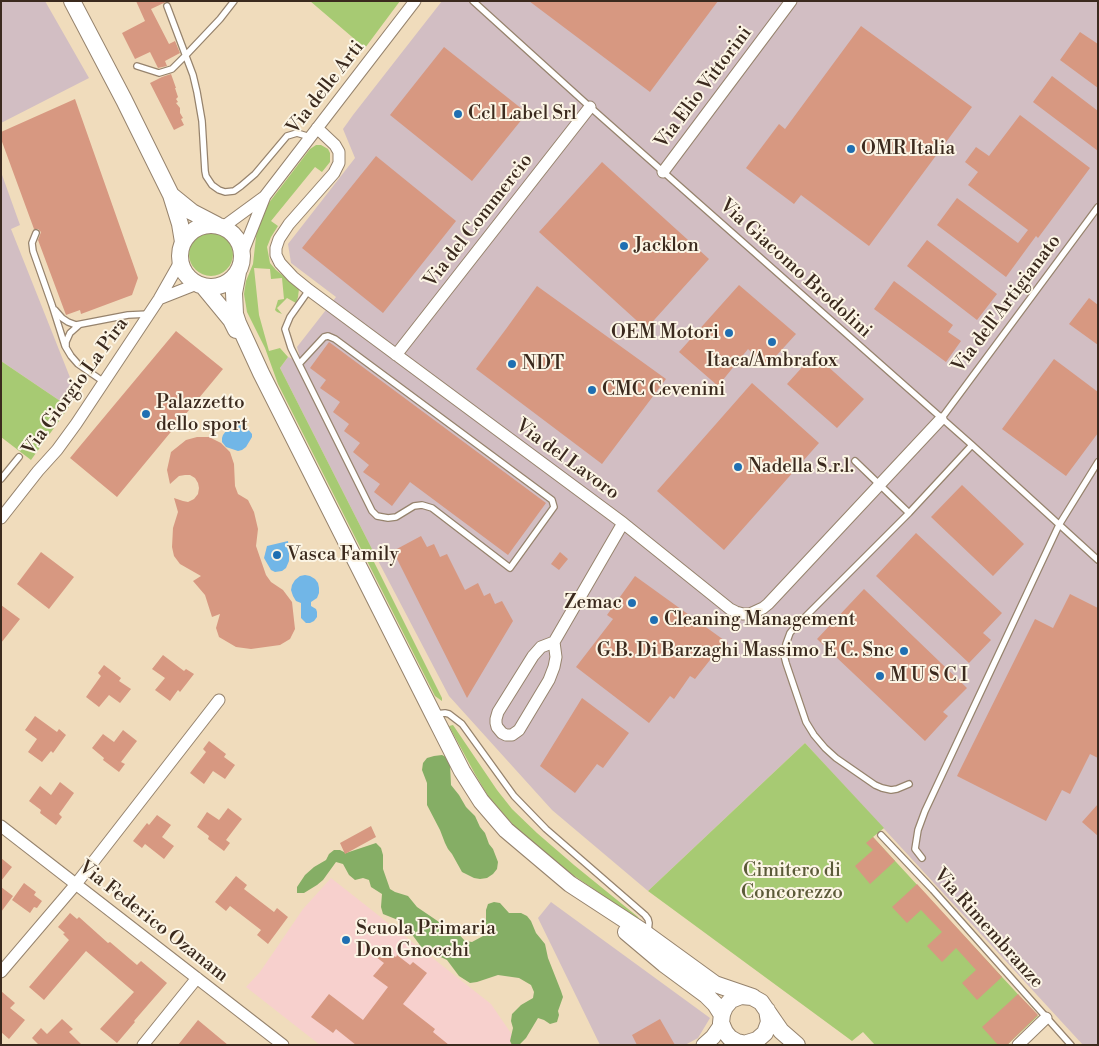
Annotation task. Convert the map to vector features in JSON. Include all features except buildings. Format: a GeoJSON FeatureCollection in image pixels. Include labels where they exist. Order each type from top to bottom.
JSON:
{"type":"FeatureCollection","features":[{"type":"Feature","properties":{"kind":"main road"},"geometry":{"type":"LineString","coordinates":[[72,1],[124,100],[170,195],[180,224],[183,242]]}},
{"type":"Feature","properties":{"kind":"main road"},"geometry":{"type":"LineString","coordinates":[[170,195],[192,212],[220,226],[233,234],[240,245],[242,263],[238,272],[232,280],[213,288],[200,285],[189,279],[180,262],[180,252],[183,242],[197,228],[207,225],[220,226]]}},
{"type":"Feature","properties":{"kind":"main road"},"geometry":{"type":"LineString","coordinates":[[238,272],[234,293],[238,323],[261,373],[433,714],[467,779],[490,813],[538,858],[582,893],[647,934],[715,984],[762,1002],[781,1031],[797,1045]]}},
{"type":"Feature","properties":{"kind":"main road"},"geometry":{"type":"LineString","coordinates":[[200,285],[231,320],[261,373]]}},
{"type":"Feature","properties":{"kind":"main road"},"geometry":{"type":"LineString","coordinates":[[582,893],[664,964],[706,995],[715,1004],[722,1020],[724,1031],[729,1038],[747,1044],[757,1040],[765,1033],[769,1022],[767,1010]]}},
{"type":"Feature","properties":{"kind":"main road"},"geometry":{"type":"LineString","coordinates":[[722,1020],[725,1007],[731,1000],[741,996],[753,997]]}},
{"type":"Feature","properties":{"kind":"street","name":"Via delle Arti"},"geometry":{"type":"LineString","coordinates":[[242,254],[265,196],[415,1]]}},
{"type":"Feature","properties":{"kind":"street","name":"Via Elio Vittorini"},"geometry":{"type":"LineString","coordinates":[[663,172],[792,1]]}},
{"type":"Feature","properties":{"kind":"street","name":"Via del Commercio"},"geometry":{"type":"LineString","coordinates":[[396,355],[590,108]]}},
{"type":"Feature","properties":{"kind":"street","name":"Via del Lavoro"},"geometry":{"type":"LineString","coordinates":[[314,132],[335,145],[339,152],[339,162],[334,173],[279,239],[276,256],[280,263],[309,290],[622,523],[730,608],[743,614],[750,614],[768,604],[941,419]]}},
{"type":"Feature","properties":{"kind":"street","name":"Via delle Arti"},"geometry":{"type":"LineString","coordinates":[[220,226],[265,196]]}},
{"type":"Feature","properties":{"kind":"street","name":"Via Giorgio La Pira"},"geometry":{"type":"LineString","coordinates":[[1,518],[61,444],[159,300],[180,262]]}},
{"type":"Feature","properties":{"kind":"street"},"geometry":{"type":"LineString","coordinates":[[159,300],[200,285]]}},
{"type":"Feature","properties":{"kind":"street"},"geometry":{"type":"LineString","coordinates":[[554,642],[541,647],[532,656],[498,712],[496,723],[502,733],[512,735],[519,730],[549,680],[556,657],[554,642],[622,523]]}},
{"type":"Feature","properties":{"kind":"street"},"geometry":{"type":"LineString","coordinates":[[1,972],[76,884],[219,700]]}},
{"type":"Feature","properties":{"kind":"street","name":"Via Federico Ozanam"},"geometry":{"type":"LineString","coordinates":[[1,826],[283,1045]]}},
{"type":"Feature","properties":{"kind":"street"},"geometry":{"type":"LineString","coordinates":[[143,1045],[197,978]]}},
{"type":"Feature","properties":{"kind":"street"},"geometry":{"type":"LineString","coordinates":[[1018,1045],[1046,1018]]}},
{"type":"Feature","properties":{"kind":"street"},"geometry":{"type":"LineString","coordinates":[[704,1045],[713,1037],[722,1020]]}},
{"type":"Feature","properties":{"kind":"lane"},"geometry":{"type":"LineString","coordinates":[[136,66],[156,72],[172,69],[220,19],[234,1]]}},
{"type":"Feature","properties":{"kind":"lane","name":"Via Giacomo Brodolini"},"geometry":{"type":"LineString","coordinates":[[473,1],[590,108],[972,445],[1098,560]]}},
{"type":"Feature","properties":{"kind":"lane"},"geometry":{"type":"LineString","coordinates":[[167,6],[193,74],[202,121],[205,171],[209,181],[215,188],[230,192],[241,186],[255,174],[287,136],[290,134],[314,132]]}},
{"type":"Feature","properties":{"kind":"lane","name":"Via dell'Artigianato"},"geometry":{"type":"LineString","coordinates":[[941,419],[1098,207]]}},
{"type":"Feature","properties":{"kind":"lane"},"geometry":{"type":"LineString","coordinates":[[36,233],[32,243],[33,251],[68,352],[83,368],[104,382]]}},
{"type":"Feature","properties":{"kind":"lane"},"geometry":{"type":"LineString","coordinates":[[299,364],[324,337],[328,336],[335,339],[552,500],[554,507],[510,568],[432,508],[414,506],[396,517],[388,518],[374,514],[299,364],[291,348],[284,329],[309,290]]}},
{"type":"Feature","properties":{"kind":"lane"},"geometry":{"type":"LineString","coordinates":[[52,305],[58,314],[68,322],[76,325],[128,315],[149,314]]}},
{"type":"Feature","properties":{"kind":"lane"},"geometry":{"type":"LineString","coordinates":[[68,352],[67,339],[72,330],[81,324]]}},
{"type":"Feature","properties":{"kind":"lane"},"geometry":{"type":"LineString","coordinates":[[909,784],[891,790],[875,785],[825,748],[806,722],[786,663],[784,655],[786,644],[794,627],[909,513],[972,445]]}},
{"type":"Feature","properties":{"kind":"lane"},"geometry":{"type":"LineString","coordinates":[[1,479],[19,457]]}},
{"type":"Feature","properties":{"kind":"lane"},"geometry":{"type":"LineString","coordinates":[[855,460],[909,513]]}},
{"type":"Feature","properties":{"kind":"lane"},"geometry":{"type":"LineString","coordinates":[[922,858],[915,849],[918,830],[925,811],[1059,525],[1098,462]]}},
{"type":"Feature","properties":{"kind":"lane"},"geometry":{"type":"LineString","coordinates":[[433,714],[446,713],[462,724],[514,796],[546,828],[645,915],[649,923],[647,934]]}},
{"type":"Feature","properties":{"kind":"lane","name":"Via Rimembranze"},"geometry":{"type":"LineString","coordinates":[[881,835],[1071,1045]]}},
{"type":"Feature","properties":{"kind":"shaded area"},"geometry":{"type":"Polygon","coordinates":[[[1,1],[45,1],[89,78],[1,123],[1,1]]]}},
{"type":"Feature","properties":{"kind":"shaded area"},"geometry":{"type":"Polygon","coordinates":[[[442,1],[1098,1],[1098,1045],[1083,1045],[805,743],[648,891],[552,810],[449,696],[280,368],[288,357],[295,360],[299,354],[297,347],[336,297],[291,263],[288,244],[355,158],[343,129],[442,1]]]}},
{"type":"Feature","properties":{"kind":"shaded area"},"geometry":{"type":"Polygon","coordinates":[[[1,172],[20,225],[11,229],[77,395],[69,407],[1,361],[1,172]]]}},
{"type":"Feature","properties":{"kind":"shaded area","name":"Scuola Primaria Don Gnocchi"},"geometry":{"type":"Polygon","coordinates":[[[331,878],[491,1004],[519,1045],[320,1045],[246,987],[260,972],[303,909],[331,878]]]}},
{"type":"Feature","properties":{"kind":"shaded area"},"geometry":{"type":"Polygon","coordinates":[[[551,902],[710,1018],[698,1038],[685,1045],[600,1045],[538,918],[551,902]]]}},
{"type":"Feature","properties":{"kind":"green space"},"geometry":{"type":"Polygon","coordinates":[[[310,1],[400,1],[365,48],[310,1]]]}},
{"type":"Feature","properties":{"kind":"green space"},"geometry":{"type":"Polygon","coordinates":[[[316,145],[321,145],[328,149],[330,162],[322,172],[315,167],[271,221],[278,226],[267,247],[270,263],[299,289],[296,303],[287,298],[277,308],[282,314],[277,312],[275,310],[278,300],[284,299],[282,278],[271,279],[270,269],[254,268],[259,315],[269,351],[280,348],[288,357],[280,368],[372,549],[373,560],[442,701],[435,696],[278,384],[265,348],[247,312],[244,294],[246,281],[253,264],[257,228],[268,204],[310,149],[316,145]]]}},
{"type":"Feature","properties":{"kind":"green space"},"geometry":{"type":"Polygon","coordinates":[[[211,232],[223,236],[229,242],[233,254],[229,266],[223,272],[211,276],[199,272],[193,266],[189,254],[193,242],[199,236],[211,232]]]}},
{"type":"Feature","properties":{"kind":"green space"},"geometry":{"type":"Polygon","coordinates":[[[1,361],[69,407],[31,460],[1,437],[1,361]]]}},
{"type":"Feature","properties":{"kind":"green space"},"geometry":{"type":"Polygon","coordinates":[[[453,725],[512,809],[574,865],[638,917],[640,921],[557,864],[516,828],[488,796],[449,726],[453,725]]]}},
{"type":"Feature","properties":{"kind":"green space","name":"Cimitero di Concorezzo"},"geometry":{"type":"Polygon","coordinates":[[[805,743],[884,828],[873,837],[1038,1016],[1007,1045],[875,1045],[863,1032],[852,1041],[648,891],[805,743]]]}},
{"type":"Feature","properties":{"kind":"green space"},"geometry":{"type":"Polygon","coordinates":[[[442,755],[448,758],[450,764],[451,785],[466,807],[475,816],[498,862],[497,869],[487,878],[474,878],[462,872],[448,849],[427,805],[427,783],[422,770],[423,763],[427,758],[442,755]]]}},
{"type":"Feature","properties":{"kind":"green space"},"geometry":{"type":"Polygon","coordinates":[[[376,843],[381,848],[383,869],[390,889],[408,896],[417,907],[456,931],[465,941],[472,942],[483,936],[488,904],[500,903],[509,913],[521,913],[527,916],[536,933],[545,944],[548,958],[563,997],[558,1011],[557,1022],[550,1024],[538,1018],[526,1038],[520,1044],[512,1045],[510,1041],[513,1028],[512,1014],[521,1005],[533,998],[534,992],[531,985],[519,978],[498,975],[470,983],[459,976],[447,960],[422,948],[403,922],[383,914],[381,907],[382,894],[371,887],[369,880],[363,878],[355,880],[349,875],[343,864],[336,862],[317,885],[304,893],[297,893],[297,887],[305,875],[326,860],[334,850],[346,853],[376,843]]]}},
{"type":"Feature","properties":{"kind":"water"},"geometry":{"type":"Polygon","coordinates":[[[234,420],[244,421],[252,434],[246,447],[238,451],[226,447],[222,442],[223,435],[234,420]]]}},
{"type":"Feature","properties":{"kind":"water","name":"Vasca Family"},"geometry":{"type":"Polygon","coordinates":[[[288,541],[289,561],[286,568],[275,572],[271,570],[264,558],[267,546],[288,541]]]}},
{"type":"Feature","properties":{"kind":"water"},"geometry":{"type":"Polygon","coordinates":[[[305,575],[315,579],[319,588],[317,598],[311,602],[311,606],[316,609],[317,617],[310,623],[306,623],[301,618],[301,603],[296,601],[291,590],[295,580],[305,575]]]}},
{"type":"Feature","properties":{"kind":"place","name":"Ccl Label Srl"},"geometry":{"type":"Point","coordinates":[458,114]}},
{"type":"Feature","properties":{"kind":"place","name":"OMR Italia"},"geometry":{"type":"Point","coordinates":[851,149]}},
{"type":"Feature","properties":{"kind":"place","name":"Jacklon"},"geometry":{"type":"Point","coordinates":[624,246]}},
{"type":"Feature","properties":{"kind":"place","name":"OEM Motori"},"geometry":{"type":"Point","coordinates":[729,333]}},
{"type":"Feature","properties":{"kind":"place","name":"Itaca/Ambrafox"},"geometry":{"type":"Point","coordinates":[772,342]}},
{"type":"Feature","properties":{"kind":"place","name":"NDT"},"geometry":{"type":"Point","coordinates":[512,364]}},
{"type":"Feature","properties":{"kind":"place","name":"CMC Cevenini"},"geometry":{"type":"Point","coordinates":[592,390]}},
{"type":"Feature","properties":{"kind":"place","name":"Palazzetto dello sport"},"geometry":{"type":"Point","coordinates":[146,414]}},
{"type":"Feature","properties":{"kind":"place","name":"Nadella S.r.l."},"geometry":{"type":"Point","coordinates":[738,467]}},
{"type":"Feature","properties":{"kind":"place","name":"Vasca Family"},"geometry":{"type":"Point","coordinates":[277,555]}},
{"type":"Feature","properties":{"kind":"place","name":"Zemac"},"geometry":{"type":"Point","coordinates":[632,603]}},
{"type":"Feature","properties":{"kind":"place","name":"Cleaning Management"},"geometry":{"type":"Point","coordinates":[654,620]}},
{"type":"Feature","properties":{"kind":"place","name":"G.B. Di Barzaghi Massimo E C. Snc"},"geometry":{"type":"Point","coordinates":[904,651]}},
{"type":"Feature","properties":{"kind":"place","name":"M U S C I"},"geometry":{"type":"Point","coordinates":[880,676]}},
{"type":"Feature","properties":{"kind":"place","name":"Scuola Primaria Don Gnocchi"},"geometry":{"type":"Point","coordinates":[346,940]}}]}
